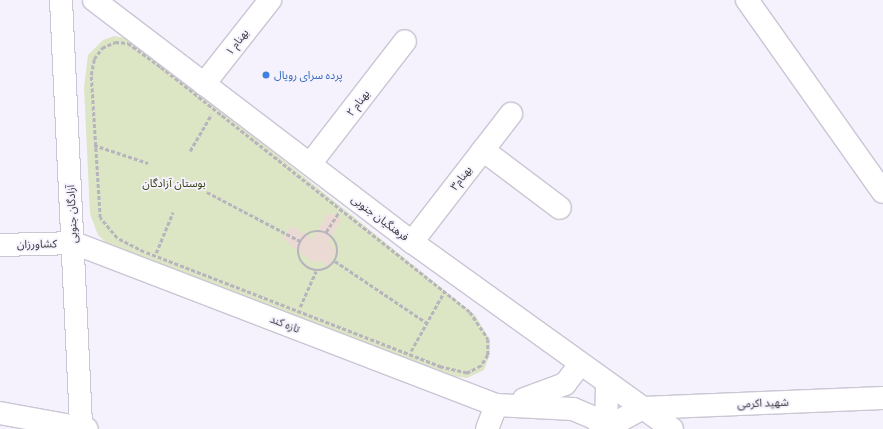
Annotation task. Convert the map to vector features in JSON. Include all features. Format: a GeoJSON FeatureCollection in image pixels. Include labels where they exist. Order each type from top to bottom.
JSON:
{"type":"FeatureCollection","features":[{"type":"Feature","properties":{"kind":"street","name":"آزادگان جنوبی"},"geometry":{"type":"LineString","coordinates":[[61,0],[83,429]]}},
{"type":"Feature","properties":{"kind":"street","name":"فرهنگیان جنوبی"},"geometry":{"type":"LineString","coordinates":[[94,0],[412,242],[672,429]]}},
{"type":"Feature","properties":{"kind":"street","name":"بهنام ۱"},"geometry":{"type":"LineString","coordinates":[[204,84],[270,0]]}},
{"type":"Feature","properties":{"kind":"street"},"geometry":{"type":"LineString","coordinates":[[747,0],[883,192]]}},
{"type":"Feature","properties":{"kind":"street","name":"بهنام ۲"},"geometry":{"type":"LineString","coordinates":[[310,164],[405,41]]}},
{"type":"Feature","properties":{"kind":"street","name":"بهنام۳"},"geometry":{"type":"LineString","coordinates":[[412,242],[511,114]]}},
{"type":"Feature","properties":{"kind":"street"},"geometry":{"type":"LineString","coordinates":[[483,150],[560,208]]}},
{"type":"Feature","properties":{"kind":"street","name":"کشاورزان"},"geometry":{"type":"LineString","coordinates":[[0,245],[74,243]]}},
{"type":"Feature","properties":{"kind":"street","name":"تازه کند"},"geometry":{"type":"LineString","coordinates":[[74,243],[496,405]]}},
{"type":"Feature","properties":{"kind":"street"},"geometry":{"type":"LineString","coordinates":[[496,405],[559,387],[580,364]]}},
{"type":"Feature","properties":{"kind":"street"},"geometry":{"type":"LineString","coordinates":[[606,428],[608,384]]}},
{"type":"Feature","properties":{"kind":"street","name":"شهید اکرمی"},"geometry":{"type":"LineString","coordinates":[[643,408],[883,398]]}},
{"type":"Feature","properties":{"kind":"street"},"geometry":{"type":"LineString","coordinates":[[496,405],[551,405],[573,409],[594,418],[606,428]]}},
{"type":"Feature","properties":{"kind":"street"},"geometry":{"type":"LineString","coordinates":[[487,429],[496,405]]}},
{"type":"Feature","properties":{"kind":"street"},"geometry":{"type":"LineString","coordinates":[[606,428],[643,408]]}},
{"type":"Feature","properties":{"kind":"street"},"geometry":{"type":"LineString","coordinates":[[0,413],[83,429]]}},
{"type":"Feature","properties":{"kind":"path"},"geometry":{"type":"LineString","coordinates":[[115,42],[128,43],[341,210],[444,292],[481,324],[490,348],[485,362],[474,370],[455,372],[154,256],[117,238],[100,218],[94,145],[91,75],[94,59],[102,48],[115,42]]}},
{"type":"Feature","properties":{"kind":"path"},"geometry":{"type":"LineString","coordinates":[[190,151],[214,109]]}},
{"type":"Feature","properties":{"kind":"path"},"geometry":{"type":"LineString","coordinates":[[94,145],[148,163]]}},
{"type":"Feature","properties":{"kind":"path"},"geometry":{"type":"LineString","coordinates":[[207,192],[300,241]]}},
{"type":"Feature","properties":{"kind":"path"},"geometry":{"type":"LineString","coordinates":[[326,232],[341,210]]}},
{"type":"Feature","properties":{"kind":"path"},"geometry":{"type":"LineString","coordinates":[[154,256],[173,212]]}},
{"type":"Feature","properties":{"kind":"path"},"geometry":{"type":"LineString","coordinates":[[309,232],[326,232],[337,243],[335,261],[329,268],[316,271],[300,261],[300,241],[309,232]]}},
{"type":"Feature","properties":{"kind":"path"},"geometry":{"type":"LineString","coordinates":[[335,261],[427,323]]}},
{"type":"Feature","properties":{"kind":"path"},"geometry":{"type":"LineString","coordinates":[[298,311],[316,271]]}},
{"type":"Feature","properties":{"kind":"path"},"geometry":{"type":"LineString","coordinates":[[408,354],[444,292]]}},
{"type":"Feature","properties":{"kind":"green space","name":"بوستان آزادگان"},"geometry":{"type":"Polygon","coordinates":[[[114,36],[132,39],[141,45],[475,315],[490,340],[490,354],[484,370],[467,378],[446,375],[114,250],[98,235],[90,214],[84,87],[88,55],[103,40],[114,36]]]}},
{"type":"Feature","properties":{"kind":"building"},"geometry":{"type":"Polygon","coordinates":[[[329,212],[341,219],[329,241],[336,252],[328,266],[319,260],[316,264],[283,239],[291,226],[313,239],[329,212]]]}},
{"type":"Feature","properties":{"kind":"place","name":"پرده سرای رویال"},"geometry":{"type":"Point","coordinates":[266,75]}}]}
